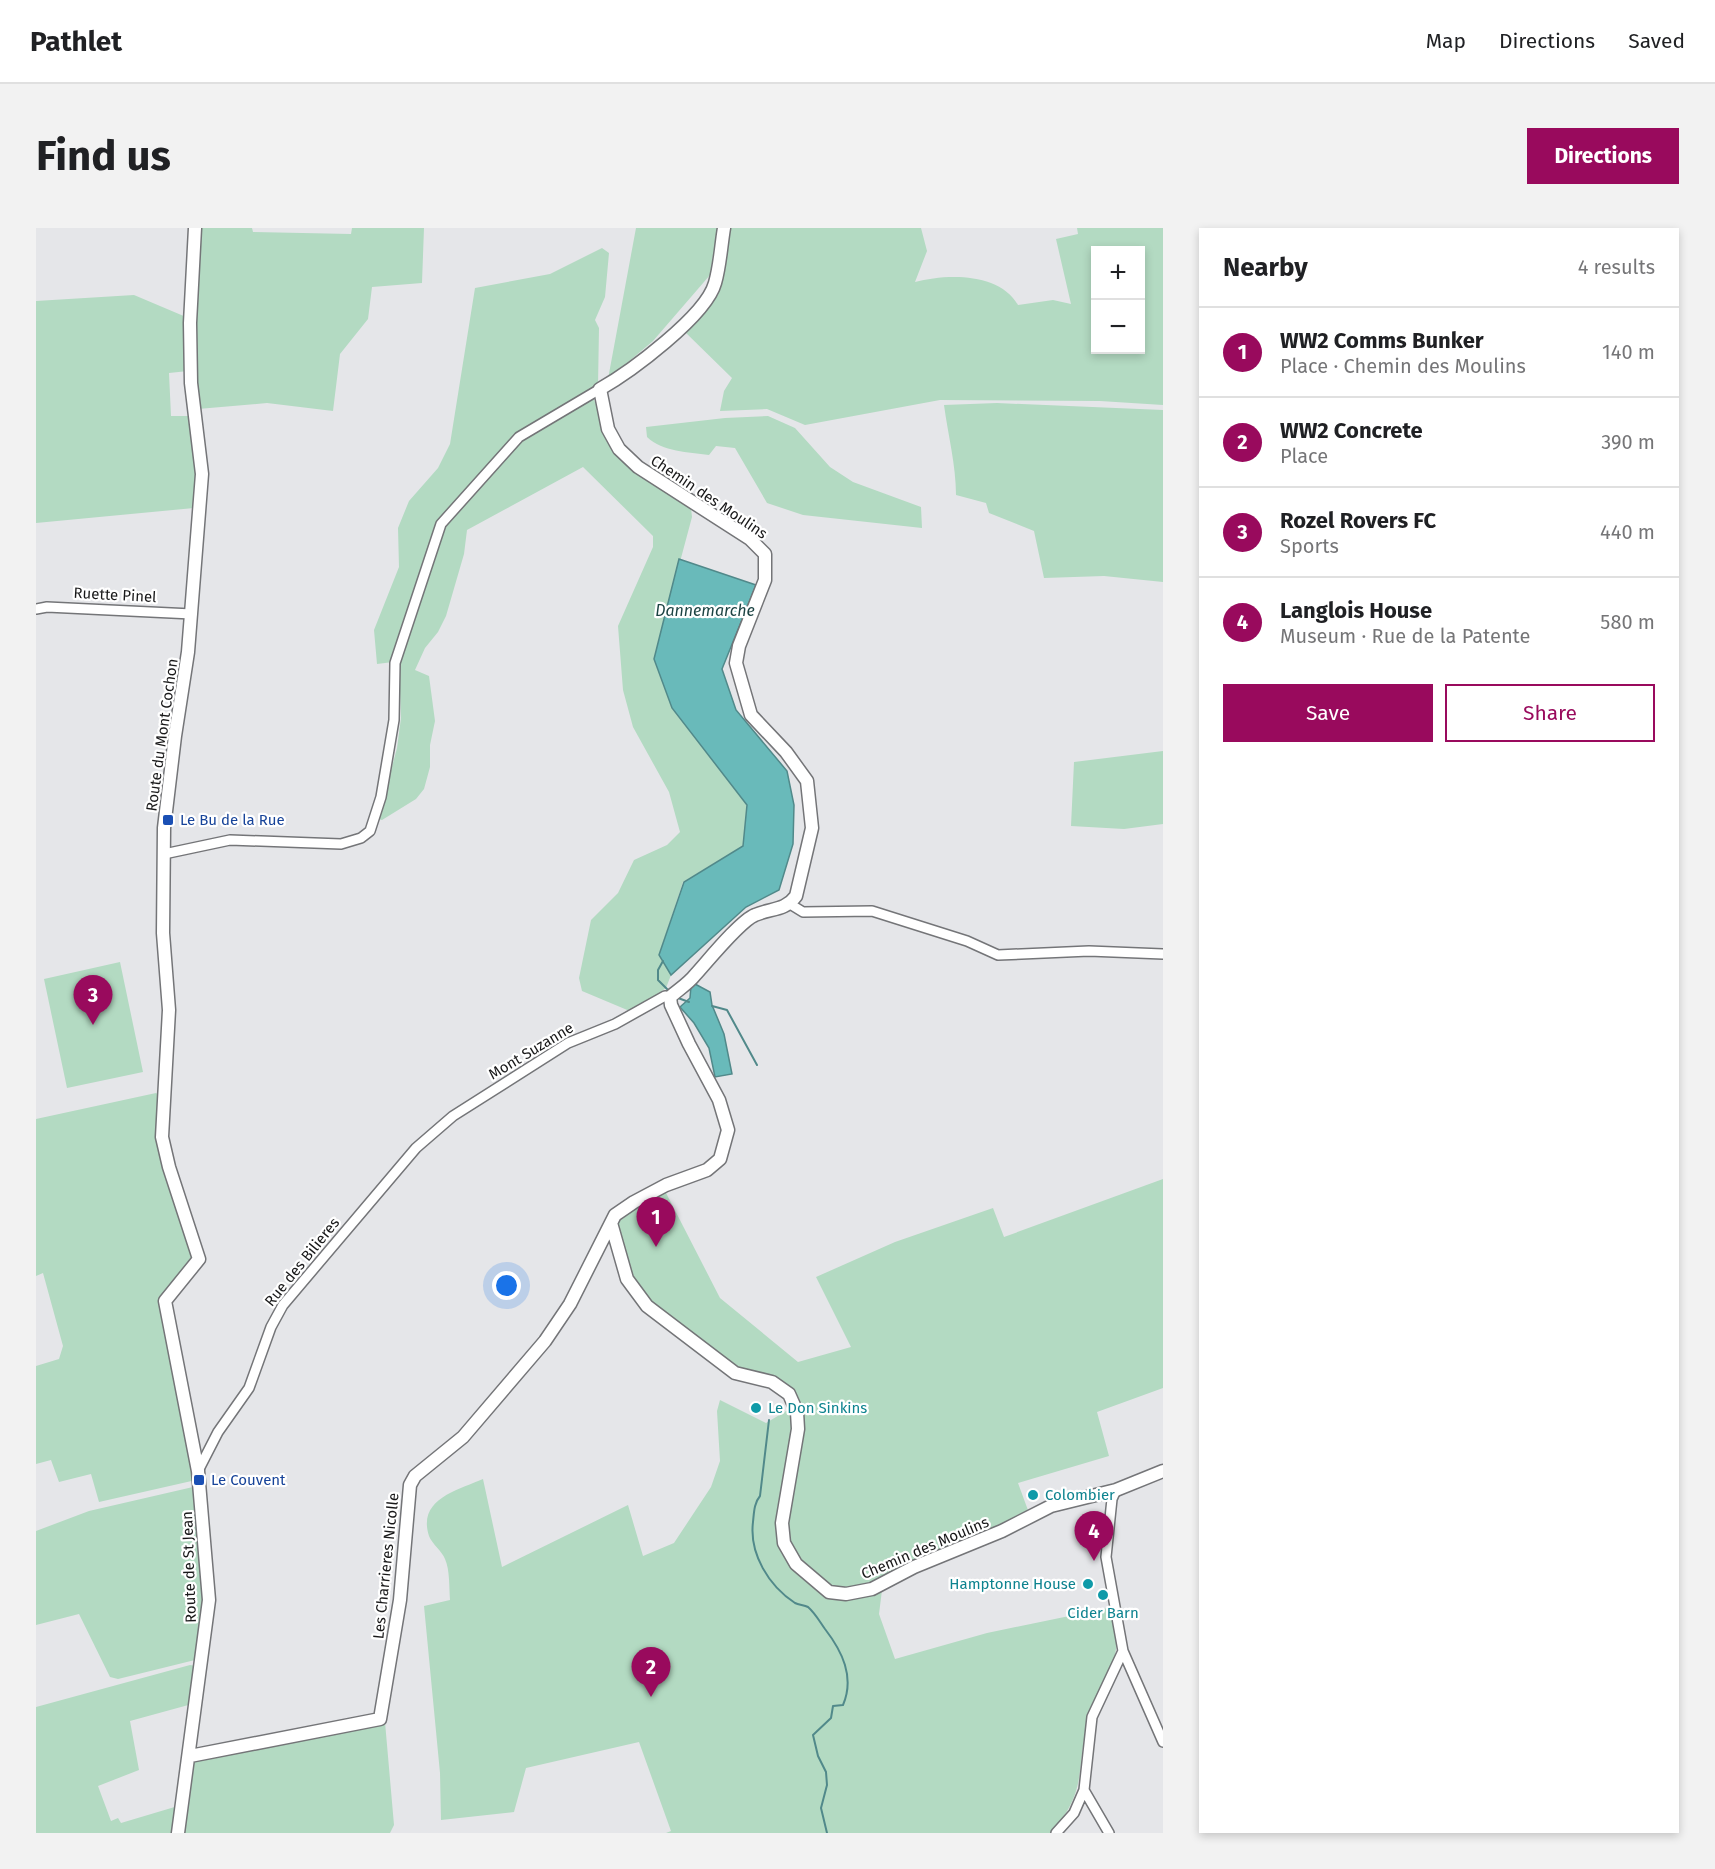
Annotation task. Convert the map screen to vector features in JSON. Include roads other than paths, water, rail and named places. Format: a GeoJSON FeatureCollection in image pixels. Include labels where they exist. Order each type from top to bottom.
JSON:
{"type":"FeatureCollection","features":[{"type":"Feature","properties":{"kind":"street","name":"Route du Mont Cochon"},"geometry":{"type":"LineString","coordinates":[[165,1301],[199,1259],[168,1167],[162,1137],[170,1010],[163,933],[164,828],[174,736],[192,614],[202,474],[191,384],[190,323],[195,228]]}},
{"type":"Feature","properties":{"kind":"street"},"geometry":{"type":"LineString","coordinates":[[164,854],[230,840],[341,844],[361,838],[370,831],[381,797],[394,720],[395,663],[441,524],[519,437],[620,378],[657,349],[707,300],[715,284],[724,228]]}},
{"type":"Feature","properties":{"kind":"street","name":"Chemin des Moulins"},"geometry":{"type":"LineString","coordinates":[[600,389],[608,429],[619,449],[638,467],[750,539],[765,554],[765,580],[739,646],[736,663],[751,715],[786,752],[807,781],[812,828],[796,896],[790,904]]}},
{"type":"Feature","properties":{"kind":"street","name":"Ruette Pinel"},"geometry":{"type":"LineString","coordinates":[[36,609],[46,607],[192,614]]}},
{"type":"Feature","properties":{"kind":"street"},"geometry":{"type":"LineString","coordinates":[[611,1223],[615,1215],[634,1202],[707,1170],[720,1159],[728,1130],[719,1100],[689,1044],[671,1005],[670,997],[694,978],[704,964],[753,915],[790,904],[803,912],[872,911],[967,941],[999,956],[1089,951],[1163,954]]}},
{"type":"Feature","properties":{"kind":"street","name":"Mont Suzanne"},"geometry":{"type":"LineString","coordinates":[[416,1148],[453,1116],[568,1043],[615,1024],[665,996],[670,997]]}},
{"type":"Feature","properties":{"kind":"street","name":"Rue des Bilieres"},"geometry":{"type":"LineString","coordinates":[[198,1471],[218,1432],[249,1388],[272,1327],[283,1305],[416,1148]]}},
{"type":"Feature","properties":{"kind":"street","name":"Chemin des Moulins"},"geometry":{"type":"LineString","coordinates":[[611,1223],[627,1279],[647,1306],[735,1374],[772,1382],[789,1394],[794,1402],[798,1429],[782,1524],[784,1543],[796,1564],[809,1578],[829,1592],[846,1594],[872,1589],[914,1567],[1002,1531],[1051,1506],[1116,1490],[1163,1471]]}},
{"type":"Feature","properties":{"kind":"street","name":"Les Charrieres Nicolle"},"geometry":{"type":"LineString","coordinates":[[190,1756],[380,1719],[400,1600],[410,1485],[415,1476],[463,1437],[545,1341],[570,1305],[611,1223]]}},
{"type":"Feature","properties":{"kind":"street","name":"Route de St Jean"},"geometry":{"type":"LineString","coordinates":[[165,1301],[198,1471],[209,1600],[178,1833]]}},
{"type":"Feature","properties":{"kind":"street"},"geometry":{"type":"LineString","coordinates":[[1116,1490],[1112,1499],[1106,1557],[1123,1651],[1163,1742]]}},
{"type":"Feature","properties":{"kind":"street"},"geometry":{"type":"LineString","coordinates":[[1056,1833],[1074,1813],[1084,1790],[1092,1717],[1123,1651]]}},
{"type":"Feature","properties":{"kind":"street"},"geometry":{"type":"LineString","coordinates":[[1084,1790],[1109,1833]]}},
{"type":"Feature","properties":{"kind":"water","name":"Dannemarche"},"geometry":{"type":"Polygon","coordinates":[[[679,559],[756,585],[722,669],[736,710],[787,771],[794,805],[793,844],[779,890],[746,907],[671,975],[659,955],[684,882],[743,846],[747,805],[672,708],[654,659],[679,559]]]}},
{"type":"Feature","properties":{"kind":"water"},"geometry":{"type":"Polygon","coordinates":[[[695,984],[710,992],[712,1005],[724,1034],[732,1074],[715,1077],[709,1048],[694,1023],[680,1007],[690,998],[691,986],[695,984]]]}},
{"type":"Feature","properties":{"kind":"waterway"},"geometry":{"type":"LineString","coordinates":[[663,961],[658,970],[658,980],[668,990]]}},
{"type":"Feature","properties":{"kind":"waterway"},"geometry":{"type":"LineString","coordinates":[[678,998],[689,1002]]}},
{"type":"Feature","properties":{"kind":"waterway"},"geometry":{"type":"LineString","coordinates":[[712,1006],[727,1010],[757,1065]]}},
{"type":"Feature","properties":{"kind":"waterway"},"geometry":{"type":"LineString","coordinates":[[769,1420],[760,1496],[755,1505],[754,1546],[763,1568],[777,1588],[795,1603],[808,1607],[815,1615],[837,1646],[847,1674],[848,1684],[843,1705],[833,1706],[831,1718],[813,1735],[818,1756],[826,1772],[827,1785],[821,1808],[827,1833]]}},
{"type":"Feature","properties":{"kind":"place","name":"Le Bu de la Rue"},"geometry":{"type":"Point","coordinates":[168,820]}},
{"type":"Feature","properties":{"kind":"place","name":"Rozel Rovers FC"},"geometry":{"type":"Point","coordinates":[93,1025]}},
{"type":"Feature","properties":{"kind":"place","name":"WW2 Comms Bunker"},"geometry":{"type":"Point","coordinates":[656,1247]}},
{"type":"Feature","properties":{"kind":"place","name":"Le Don Sinkins"},"geometry":{"type":"Point","coordinates":[756,1408]}},
{"type":"Feature","properties":{"kind":"place","name":"Le Couvent"},"geometry":{"type":"Point","coordinates":[199,1480]}},
{"type":"Feature","properties":{"kind":"place","name":"Colombier"},"geometry":{"type":"Point","coordinates":[1033,1495]}},
{"type":"Feature","properties":{"kind":"place","name":"Langlois House"},"geometry":{"type":"Point","coordinates":[1094,1561]}},
{"type":"Feature","properties":{"kind":"place","name":"Hamptonne House"},"geometry":{"type":"Point","coordinates":[1088,1584]}},
{"type":"Feature","properties":{"kind":"place","name":"Cider Barn"},"geometry":{"type":"Point","coordinates":[1103,1595]}},
{"type":"Feature","properties":{"kind":"place","name":"WW2 Concrete"},"geometry":{"type":"Point","coordinates":[651,1697]}}]}
